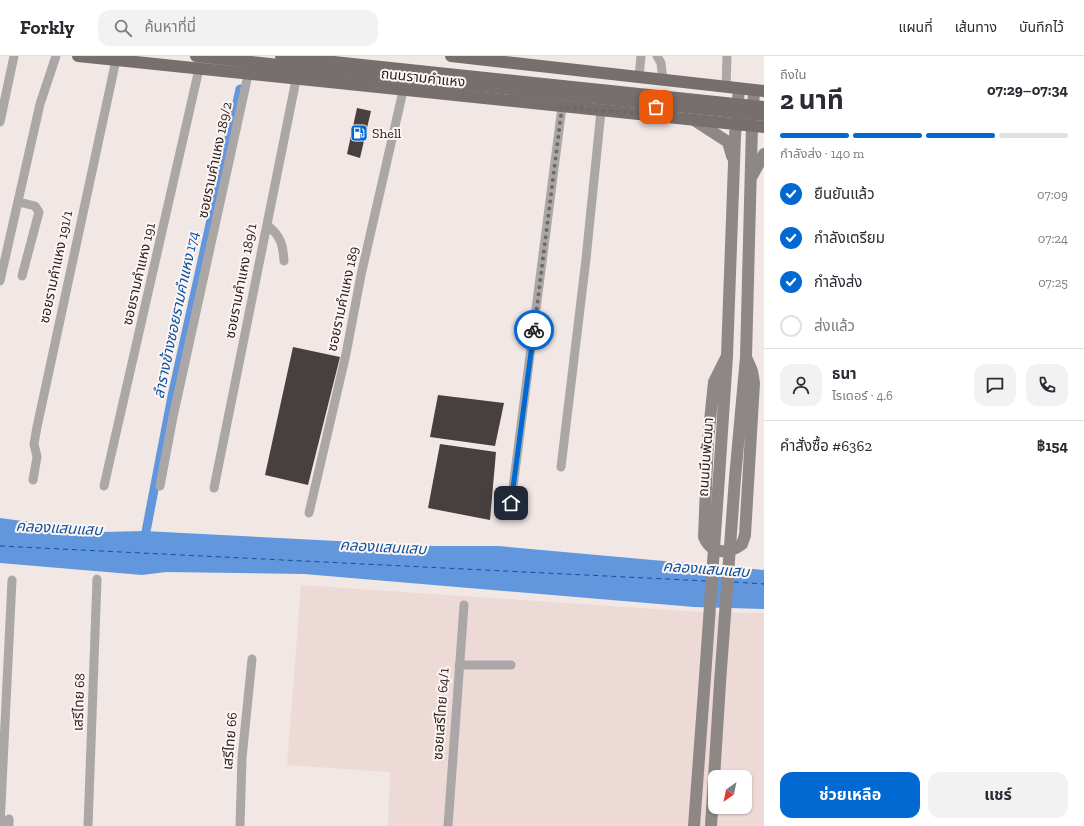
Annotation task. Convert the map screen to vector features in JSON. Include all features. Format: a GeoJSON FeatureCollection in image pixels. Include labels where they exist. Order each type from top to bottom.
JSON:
{"type":"FeatureCollection","features":[{"type":"Feature","properties":{"kind":"main road","name":"ถนนรามคำแหง"},"geometry":{"type":"LineString","coordinates":[[78,56],[296,80],[764,127]]}},
{"type":"Feature","properties":{"kind":"main road","name":"ถนนรามคำแหง"},"geometry":{"type":"LineString","coordinates":[[196,56],[764,107]]}},
{"type":"Feature","properties":{"kind":"main road","name":"ถนนรามคำแหง"},"geometry":{"type":"LineString","coordinates":[[281,56],[343,68],[764,116]]}},
{"type":"Feature","properties":{"kind":"main road","name":"ถนนรามคำแหง"},"geometry":{"type":"LineString","coordinates":[[451,56],[759,91]]}},
{"type":"Feature","properties":{"kind":"main road"},"geometry":{"type":"LineString","coordinates":[[642,114],[656,107],[661,95],[657,82],[643,77]]}},
{"type":"Feature","properties":{"kind":"street"},"geometry":{"type":"LineString","coordinates":[[0,122],[14,56]]}},
{"type":"Feature","properties":{"kind":"street"},"geometry":{"type":"LineString","coordinates":[[0,281],[40,104],[56,56]]}},
{"type":"Feature","properties":{"kind":"street"},"geometry":{"type":"LineString","coordinates":[[641,56],[643,77]]}},
{"type":"Feature","properties":{"kind":"street"},"geometry":{"type":"LineString","coordinates":[[657,56],[661,63],[663,80]]}},
{"type":"Feature","properties":{"kind":"street"},"geometry":{"type":"LineString","coordinates":[[726,87],[727,56]]}},
{"type":"Feature","properties":{"kind":"street","name":"ซอยรามคำแหง 191/1"},"geometry":{"type":"LineString","coordinates":[[33,480],[37,457],[34,444],[36,427],[116,60]]}},
{"type":"Feature","properties":{"kind":"street","name":"ซอยรามคำแหง 191"},"geometry":{"type":"LineString","coordinates":[[104,486],[199,69]]}},
{"type":"Feature","properties":{"kind":"street","name":"ซอยรามคำแหง 189/2"},"geometry":{"type":"LineString","coordinates":[[160,486],[173,416],[248,75]]}},
{"type":"Feature","properties":{"kind":"street","name":"ซอยรามคำแหง 189/1"},"geometry":{"type":"LineString","coordinates":[[214,488],[296,80]]}},
{"type":"Feature","properties":{"kind":"street","name":"ถนนมีนพัฒนา"},"geometry":{"type":"LineString","coordinates":[[694,826],[727,356],[736,124],[740,89]]}},
{"type":"Feature","properties":{"kind":"street","name":"ซอยรามคำแหง 189"},"geometry":{"type":"LineString","coordinates":[[309,513],[346,354],[403,90]]}},
{"type":"Feature","properties":{"kind":"street"},"geometry":{"type":"LineString","coordinates":[[711,826],[735,478],[746,357],[752,126],[759,91]]}},
{"type":"Feature","properties":{"kind":"street"},"geometry":{"type":"LineString","coordinates":[[511,503],[562,107]]}},
{"type":"Feature","properties":{"kind":"street"},"geometry":{"type":"LineString","coordinates":[[561,467],[586,259],[601,111]]}},
{"type":"Feature","properties":{"kind":"street"},"geometry":{"type":"LineString","coordinates":[[694,120],[728,142],[734,167]]}},
{"type":"Feature","properties":{"kind":"street"},"geometry":{"type":"LineString","coordinates":[[750,180],[764,154]]}},
{"type":"Feature","properties":{"kind":"street"},"geometry":{"type":"LineString","coordinates":[[19,202],[35,206],[38,212],[22,276]]}},
{"type":"Feature","properties":{"kind":"street"},"geometry":{"type":"LineString","coordinates":[[267,226],[276,232],[281,239],[284,261]]}},
{"type":"Feature","properties":{"kind":"street"},"geometry":{"type":"LineString","coordinates":[[727,356],[714,382],[708,440],[704,537],[711,547],[718,551],[724,552],[734,550],[742,544],[745,535],[754,384],[752,371],[746,357]]}},
{"type":"Feature","properties":{"kind":"street","name":"เสรีไทย 68"},"geometry":{"type":"LineString","coordinates":[[88,826],[97,579]]}},
{"type":"Feature","properties":{"kind":"street"},"geometry":{"type":"LineString","coordinates":[[0,826],[12,580]]}},
{"type":"Feature","properties":{"kind":"street","name":"ซอยเสรีไทย 64/1"},"geometry":{"type":"LineString","coordinates":[[448,826],[464,605]]}},
{"type":"Feature","properties":{"kind":"street","name":"เสรีไทย 66"},"geometry":{"type":"LineString","coordinates":[[240,826],[242,758],[252,659]]}},
{"type":"Feature","properties":{"kind":"street"},"geometry":{"type":"LineString","coordinates":[[459,664],[511,665]]}},
{"type":"Feature","properties":{"kind":"shaded area"},"geometry":{"type":"Polygon","coordinates":[[[301,585],[700,612],[764,613],[764,826],[388,826],[390,772],[287,765],[301,585]]]}},
{"type":"Feature","properties":{"kind":"water","name":"คลองแสนแสบ"},"geometry":{"type":"Polygon","coordinates":[[[0,518],[104,532],[144,531],[434,546],[498,546],[764,570],[764,609],[694,607],[304,574],[166,572],[142,575],[0,563],[0,518]]]}},
{"type":"Feature","properties":{"kind":"building","name":"Shell"},"geometry":{"type":"Polygon","coordinates":[[[357,108],[371,111],[360,158],[347,154],[357,108]]]}},
{"type":"Feature","properties":{"kind":"building"},"geometry":{"type":"Polygon","coordinates":[[[293,347],[340,357],[308,485],[265,475],[293,347]]]}},
{"type":"Feature","properties":{"kind":"building"},"geometry":{"type":"Polygon","coordinates":[[[438,395],[504,403],[495,446],[430,437],[438,395]]]}},
{"type":"Feature","properties":{"kind":"building"},"geometry":{"type":"Polygon","coordinates":[[[440,444],[496,452],[490,520],[428,508],[440,444]]]}},
{"type":"Feature","properties":{"kind":"waterway","name":"ลำรางข้างซอยรามคำแหง 174"},"geometry":{"type":"LineString","coordinates":[[144,542],[172,396],[240,89]]}},
{"type":"Feature","properties":{"kind":"ferry route"},"geometry":{"type":"LineString","coordinates":[[0,546],[707,581]]}},
{"type":"Feature","properties":{"kind":"ferry route"},"geometry":{"type":"LineString","coordinates":[[734,582],[764,584]]}},
{"type":"Feature","properties":{"kind":"way so far"},"geometry":{"type":"LineString","coordinates":[[534,330],[562,107],[642,114],[656,107]]}},
{"type":"Feature","properties":{"kind":"place","name":"Shell"},"geometry":{"type":"Point","coordinates":[359,133]}},
{"type":"Feature","properties":{"kind":"route"},"geometry":{"type":"LineString","coordinates":[[511,503],[534,330]]}}]}
